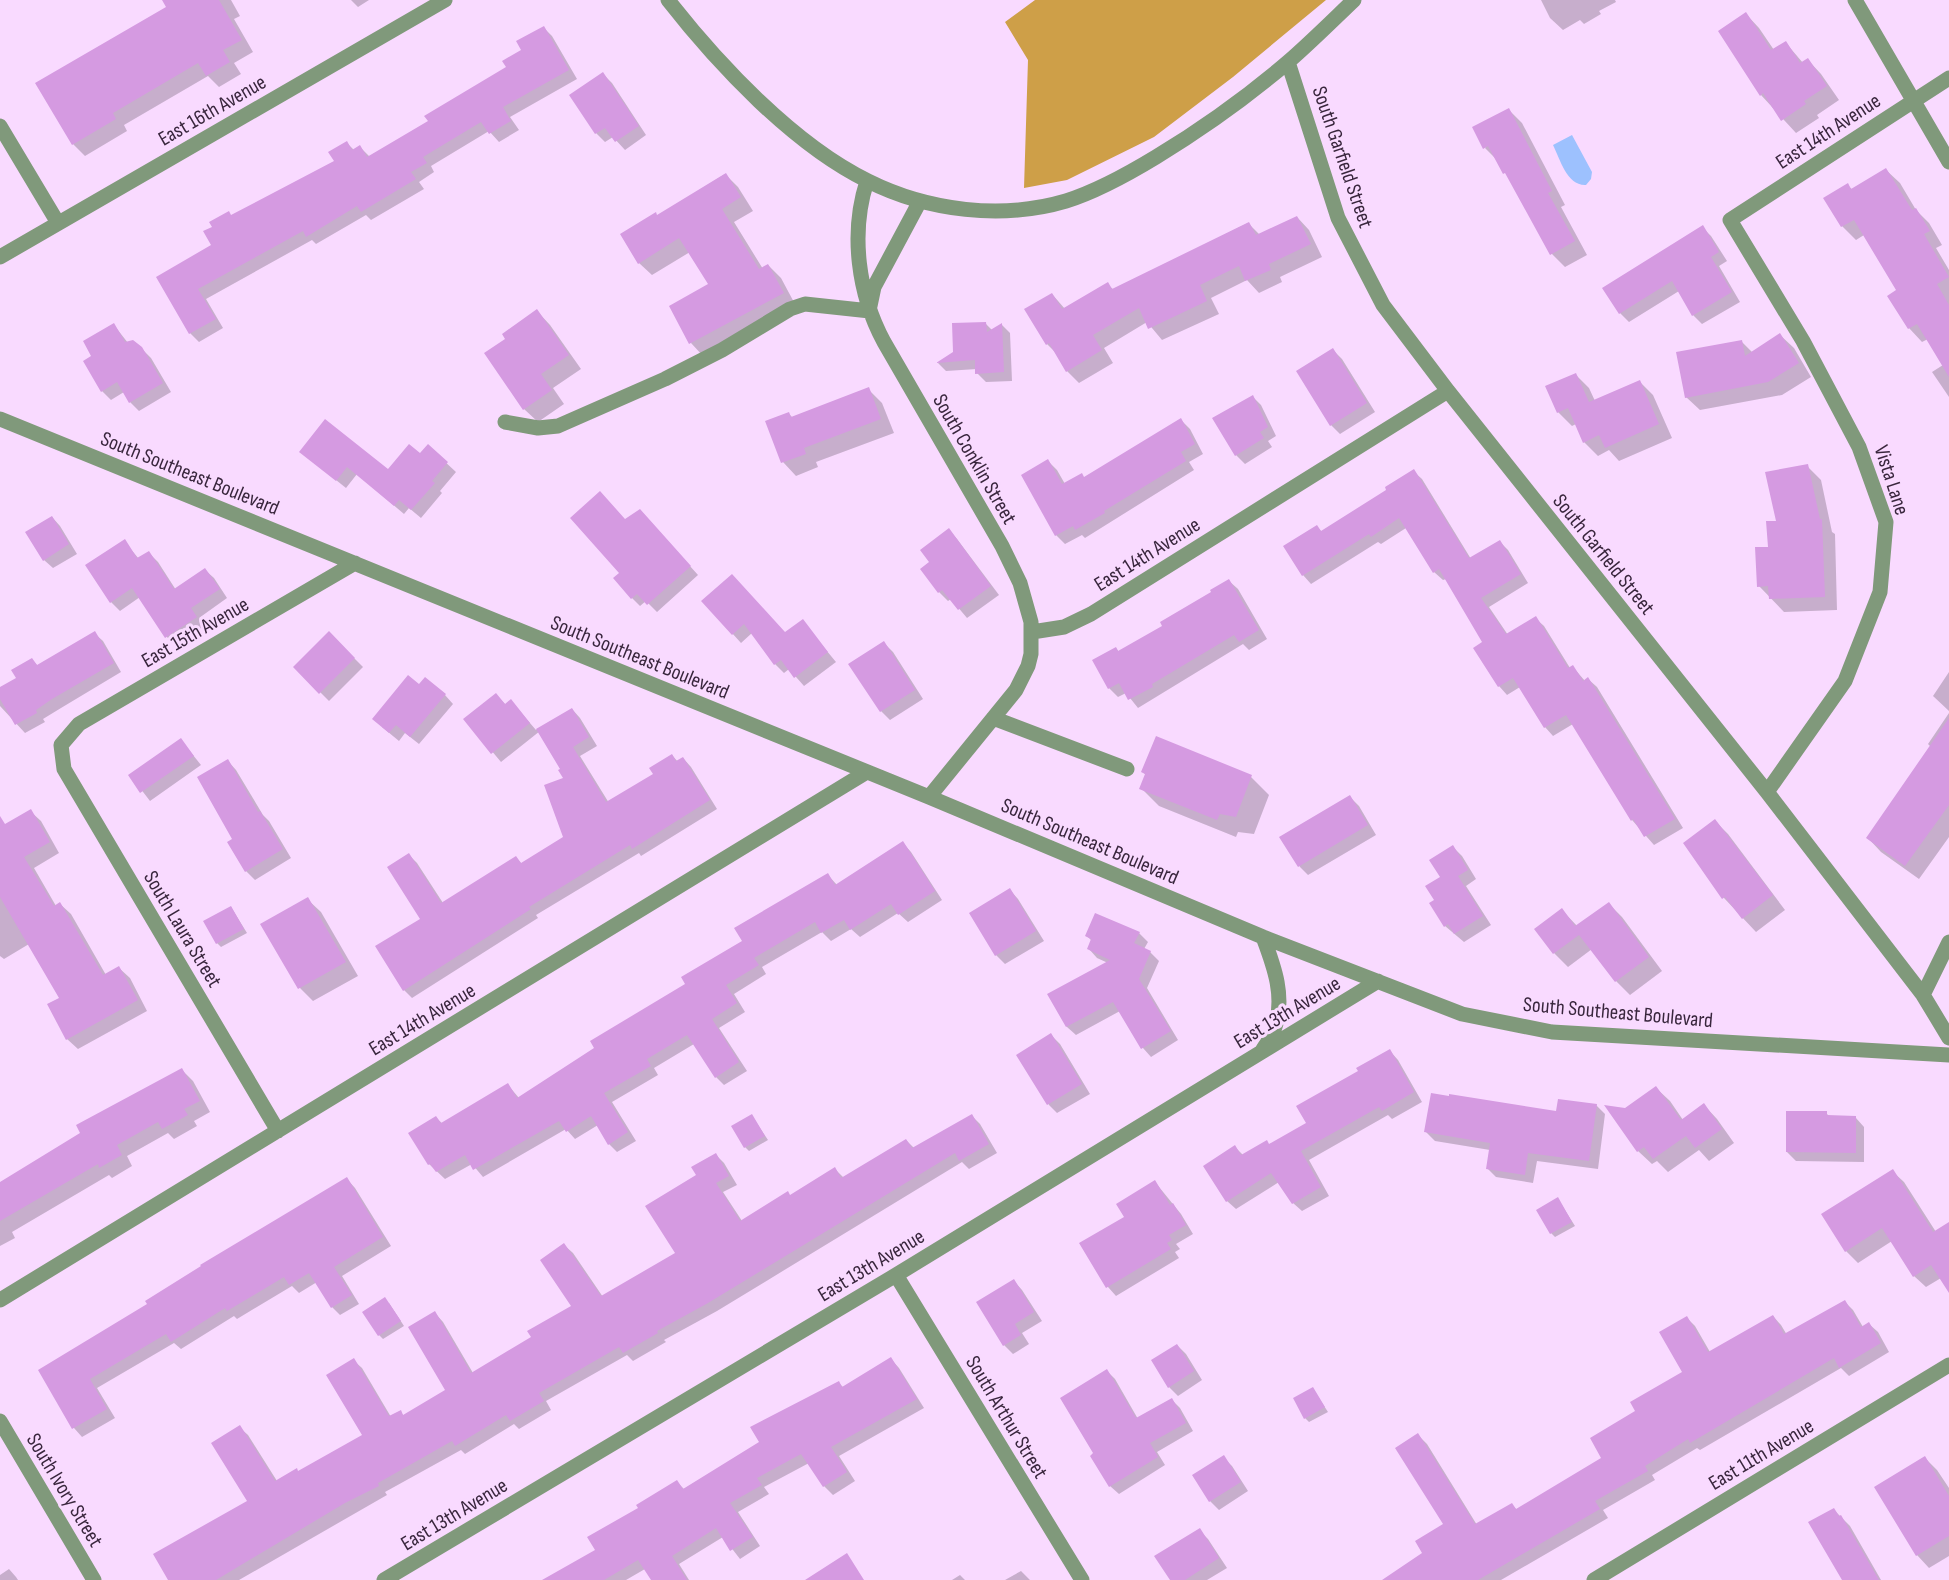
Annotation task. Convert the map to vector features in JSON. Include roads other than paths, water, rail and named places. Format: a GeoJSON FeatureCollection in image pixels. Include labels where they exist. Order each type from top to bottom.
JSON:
{"type":"FeatureCollection","features":[{"type":"Feature","properties":{"kind":"street","name":"East 16th Avenue"},"geometry":{"type":"LineString","coordinates":[[0,257],[445,0]]}},
{"type":"Feature","properties":{"kind":"street"},"geometry":{"type":"LineString","coordinates":[[668,0],[702,41],[764,104],[822,152],[867,181],[920,201],[965,209],[1001,212],[1051,205],[1080,196],[1135,170],[1167,151],[1224,113],[1288,62],[1354,0]]}},
{"type":"Feature","properties":{"kind":"street"},"geometry":{"type":"LineString","coordinates":[[1855,0],[1949,162]]}},
{"type":"Feature","properties":{"kind":"street","name":"South Garfield Street"},"geometry":{"type":"LineString","coordinates":[[1288,62],[1338,218],[1383,305],[1448,391],[1767,792],[1923,995],[1949,1038]]}},
{"type":"Feature","properties":{"kind":"street","name":"East 14th Avenue"},"geometry":{"type":"LineString","coordinates":[[1730,220],[1949,78]]}},
{"type":"Feature","properties":{"kind":"street"},"geometry":{"type":"LineString","coordinates":[[0,126],[58,223]]}},
{"type":"Feature","properties":{"kind":"street","name":"South Conklin Street"},"geometry":{"type":"LineString","coordinates":[[867,181],[860,206],[859,254],[860,269],[870,311],[884,342],[1011,565],[1025,596],[1032,632]]}},
{"type":"Feature","properties":{"kind":"street"},"geometry":{"type":"LineString","coordinates":[[505,422],[538,428],[558,426],[599,406],[665,379],[722,350],[790,309],[805,304],[870,311],[870,300],[874,287],[920,201]]}},
{"type":"Feature","properties":{"kind":"street","name":"Vista Lane"},"geometry":{"type":"LineString","coordinates":[[1730,220],[1803,341],[1860,447],[1886,522],[1880,592],[1845,681],[1767,792]]}},
{"type":"Feature","properties":{"kind":"street","name":"East 14th Avenue"},"geometry":{"type":"LineString","coordinates":[[1032,632],[1064,627],[1091,614],[1448,391]]}},
{"type":"Feature","properties":{"kind":"street","name":"South Southeast Boulevard"},"geometry":{"type":"LineString","coordinates":[[0,419],[929,797],[1263,937],[1462,1014],[1552,1032],[1949,1055]]}},
{"type":"Feature","properties":{"kind":"street","name":"East 15th Avenue"},"geometry":{"type":"LineString","coordinates":[[61,745],[79,724],[355,563]]}},
{"type":"Feature","properties":{"kind":"street"},"geometry":{"type":"LineString","coordinates":[[929,797],[1016,690],[1023,678],[1031,654],[1032,632]]}},
{"type":"Feature","properties":{"kind":"street"},"geometry":{"type":"LineString","coordinates":[[993,718],[1127,769]]}},
{"type":"Feature","properties":{"kind":"street","name":"South Laura Street"},"geometry":{"type":"LineString","coordinates":[[61,745],[64,769],[278,1131]]}},
{"type":"Feature","properties":{"kind":"street","name":"East 14th Avenue"},"geometry":{"type":"LineString","coordinates":[[0,1300],[865,772]]}},
{"type":"Feature","properties":{"kind":"street"},"geometry":{"type":"LineString","coordinates":[[1261,1053],[1274,1030],[1279,1004],[1277,974],[1263,937]]}},
{"type":"Feature","properties":{"kind":"street"},"geometry":{"type":"LineString","coordinates":[[1923,995],[1949,942]]}},
{"type":"Feature","properties":{"kind":"street","name":"East 13th Avenue"},"geometry":{"type":"LineString","coordinates":[[384,1580],[896,1275],[1378,981]]}},
{"type":"Feature","properties":{"kind":"street","name":"South Arthur Street"},"geometry":{"type":"LineString","coordinates":[[896,1275],[1082,1580]]}},
{"type":"Feature","properties":{"kind":"street","name":"East 11th Avenue"},"geometry":{"type":"LineString","coordinates":[[1594,1580],[1947,1368]]}},
{"type":"Feature","properties":{"kind":"street","name":"South Ivory Street"},"geometry":{"type":"LineString","coordinates":[[0,1421],[94,1580]]}},
{"type":"Feature","properties":{"kind":"water"},"geometry":{"type":"Polygon","coordinates":[[[1572,135],[1592,172],[1591,179],[1586,185],[1579,184],[1569,176],[1553,145],[1572,135]]]}}]}
